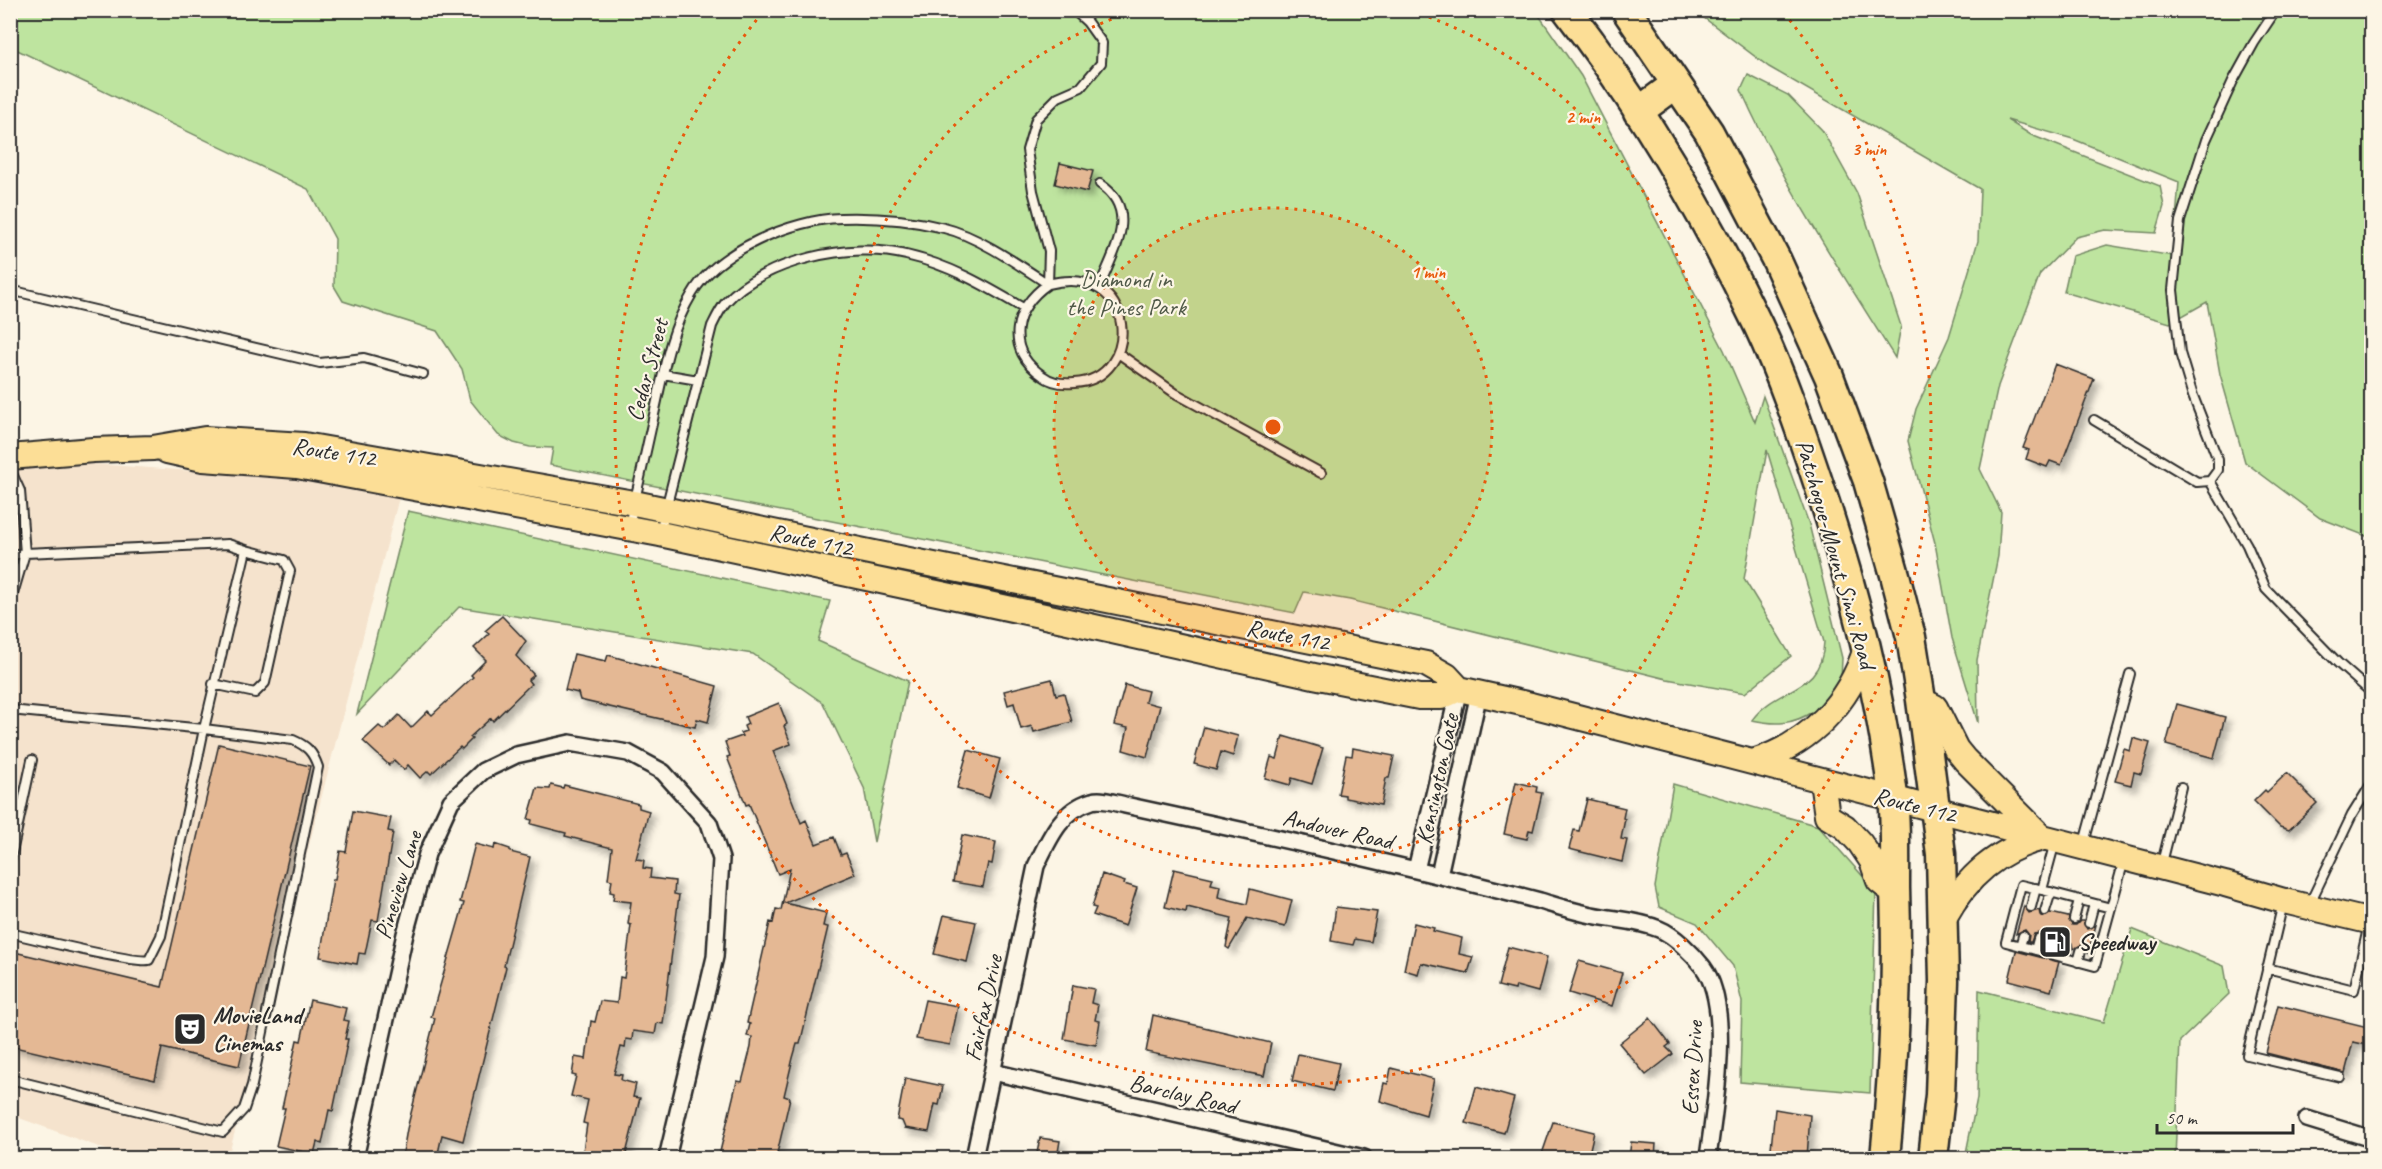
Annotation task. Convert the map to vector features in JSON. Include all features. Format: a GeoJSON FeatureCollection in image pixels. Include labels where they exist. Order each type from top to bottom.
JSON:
{"type":"FeatureCollection","features":[{"type":"Feature","properties":{"kind":"highway","name":"Patchogue-Mount Sinai Road"},"geometry":{"type":"LineString","coordinates":[[1567,10],[1638,112],[1690,194],[1759,327],[1809,456],[1840,550],[1866,648],[1893,799],[1897,980],[1892,1094],[1886,1158]]}},
{"type":"Feature","properties":{"kind":"highway","name":"Patchogue-Mount Sinai Road"},"geometry":{"type":"LineString","coordinates":[[1626,10],[1709,132],[1777,261],[1828,376],[1868,481],[1911,637],[1941,854],[1944,918],[1940,1095],[1933,1158]]}},
{"type":"Feature","properties":{"kind":"highway"},"geometry":{"type":"LineString","coordinates":[[1638,112],[1676,84]]}},
{"type":"Feature","properties":{"kind":"main road","name":"Route 112"},"geometry":{"type":"LineString","coordinates":[[10,457],[153,448],[205,439],[303,446],[665,509],[1426,664],[1469,691],[2161,867],[2308,908],[2370,922]]}},
{"type":"Feature","properties":{"kind":"main road","name":"Route 112"},"geometry":{"type":"LineString","coordinates":[[153,448],[203,459],[297,466],[660,534],[1419,697],[1441,697],[1469,691]]}},
{"type":"Feature","properties":{"kind":"main road"},"geometry":{"type":"LineString","coordinates":[[1753,762],[1791,746],[1825,720],[1850,687],[1866,648]]}},
{"type":"Feature","properties":{"kind":"main road"},"geometry":{"type":"LineString","coordinates":[[1921,700],[1935,707],[1956,749],[1965,760],[2049,839]]}},
{"type":"Feature","properties":{"kind":"main road"},"geometry":{"type":"LineString","coordinates":[[1822,781],[1827,816],[1845,827],[1860,843],[1872,861],[1879,881],[1896,894]]}},
{"type":"Feature","properties":{"kind":"main road"},"geometry":{"type":"LineString","coordinates":[[1944,918],[1963,886],[1984,865],[2012,848],[2049,839]]}},
{"type":"Feature","properties":{"kind":"street","name":"Kensington Gate"},"geometry":{"type":"LineString","coordinates":[[1416,870],[1469,691]]}},
{"type":"Feature","properties":{"kind":"street","name":"Kensington Gate"},"geometry":{"type":"LineString","coordinates":[[1439,875],[1469,691]]}},
{"type":"Feature","properties":{"kind":"street","name":"Pineview Lane"},"geometry":{"type":"LineString","coordinates":[[356,1158],[408,922],[426,854],[451,801],[483,771],[516,755],[570,743],[628,753],[663,772],[710,823],[720,859],[715,957],[667,1158]]}},
{"type":"Feature","properties":{"kind":"street","name":"Andover Road"},"geometry":{"type":"LineString","coordinates":[[1036,866],[1051,834],[1068,813],[1094,800],[1125,804],[1439,875],[1592,915],[1627,920],[1660,929]]}},
{"type":"Feature","properties":{"kind":"street","name":"Fairfax Drive"},"geometry":{"type":"LineString","coordinates":[[974,1158],[1036,866]]}},
{"type":"Feature","properties":{"kind":"street","name":"Essex Drive"},"geometry":{"type":"LineString","coordinates":[[1660,929],[1682,945],[1704,968],[1714,990],[1719,1015],[1719,1045],[1708,1158]]}},
{"type":"Feature","properties":{"kind":"street","name":"Barclay Road"},"geometry":{"type":"LineString","coordinates":[[993,1072],[1364,1158]]}},
{"type":"Feature","properties":{"kind":"street"},"geometry":{"type":"LineString","coordinates":[[2307,1119],[2372,1139]]}},
{"type":"Feature","properties":{"kind":"lane"},"geometry":{"type":"LineString","coordinates":[[1048,284],[1049,251],[1033,191],[1027,150],[1036,119],[1058,98],[1081,87],[1101,63],[1102,43],[1087,22],[1074,10]]}},
{"type":"Feature","properties":{"kind":"lane"},"geometry":{"type":"LineString","coordinates":[[2210,482],[2218,470],[2218,460],[2193,396],[2180,353],[2173,290],[2180,221],[2206,140],[2254,43],[2276,10]]}},
{"type":"Feature","properties":{"kind":"lane"},"geometry":{"type":"LineString","coordinates":[[1099,288],[1121,230],[1122,210],[1112,192],[1100,184]]}},
{"type":"Feature","properties":{"kind":"lane","name":"Cedar Street"},"geometry":{"type":"LineString","coordinates":[[628,528],[672,334],[692,292],[717,265],[746,246],[785,229],[838,218],[889,219],[946,229],[997,251],[1048,284]]}},
{"type":"Feature","properties":{"kind":"lane"},"geometry":{"type":"LineString","coordinates":[[660,534],[712,326],[725,303],[752,280],[798,259],[852,250],[904,254],[962,273],[1023,308]]}},
{"type":"Feature","properties":{"kind":"lane"},"geometry":{"type":"LineString","coordinates":[[1065,279],[1083,281],[1099,288],[1112,301],[1120,317],[1122,335],[1118,352],[1109,367],[1080,383],[1063,384],[1047,379],[1033,370],[1023,356],[1018,340],[1018,323],[1023,308],[1034,293],[1048,284],[1065,279]]}},
{"type":"Feature","properties":{"kind":"lane"},"geometry":{"type":"LineString","coordinates":[[10,290],[320,363],[364,358],[423,374]]}},
{"type":"Feature","properties":{"kind":"lane"},"geometry":{"type":"LineString","coordinates":[[1118,352],[1175,393],[1321,473]]}},
{"type":"Feature","properties":{"kind":"lane"},"geometry":{"type":"LineString","coordinates":[[663,374],[698,380]]}},
{"type":"Feature","properties":{"kind":"lane"},"geometry":{"type":"LineString","coordinates":[[2094,420],[2197,482],[2210,482]]}},
{"type":"Feature","properties":{"kind":"lane"},"geometry":{"type":"LineString","coordinates":[[10,469],[20,491],[25,553],[10,604]]}},
{"type":"Feature","properties":{"kind":"lane"},"geometry":{"type":"LineString","coordinates":[[2210,482],[2247,545],[2266,589],[2338,663],[2372,693]]}},
{"type":"Feature","properties":{"kind":"lane"},"geometry":{"type":"LineString","coordinates":[[10,555],[228,544],[284,560],[290,571],[265,683],[255,693],[213,684]]}},
{"type":"Feature","properties":{"kind":"lane"},"geometry":{"type":"LineString","coordinates":[[10,933],[119,957],[149,960],[161,936],[213,684],[246,550]]}},
{"type":"Feature","properties":{"kind":"lane"},"geometry":{"type":"LineString","coordinates":[[2083,848],[2130,674]]}},
{"type":"Feature","properties":{"kind":"lane"},"geometry":{"type":"LineString","coordinates":[[10,710],[293,740],[306,745],[318,767],[252,1085],[244,1109],[223,1132],[10,1079]]}},
{"type":"Feature","properties":{"kind":"lane"},"geometry":{"type":"LineString","coordinates":[[10,862],[32,760]]}},
{"type":"Feature","properties":{"kind":"lane"},"geometry":{"type":"LineString","coordinates":[[2308,908],[2352,816],[2372,783]]}},
{"type":"Feature","properties":{"kind":"lane"},"geometry":{"type":"LineString","coordinates":[[2161,867],[2181,787]]}},
{"type":"Feature","properties":{"kind":"lane"},"geometry":{"type":"LineString","coordinates":[[2031,908],[2039,889],[2049,839]]}},
{"type":"Feature","properties":{"kind":"lane"},"geometry":{"type":"LineString","coordinates":[[2110,908],[2021,885],[2006,942],[2095,966],[2124,858]]}},
{"type":"Feature","properties":{"kind":"lane"},"geometry":{"type":"LineString","coordinates":[[2045,911],[2050,892]]}},
{"type":"Feature","properties":{"kind":"lane"},"geometry":{"type":"LineString","coordinates":[[2074,919],[2079,900]]}},
{"type":"Feature","properties":{"kind":"lane"},"geometry":{"type":"LineString","coordinates":[[2284,901],[2247,1055],[2340,1077]]}},
{"type":"Feature","properties":{"kind":"lane"},"geometry":{"type":"LineString","coordinates":[[2089,923],[2094,904]]}},
{"type":"Feature","properties":{"kind":"lane"},"geometry":{"type":"LineString","coordinates":[[2267,969],[2354,990],[2370,922]]}},
{"type":"Feature","properties":{"kind":"lane"},"geometry":{"type":"LineString","coordinates":[[2020,946],[2023,936]]}},
{"type":"Feature","properties":{"kind":"lane"},"geometry":{"type":"LineString","coordinates":[[2035,950],[2038,939]]}},
{"type":"Feature","properties":{"kind":"lane"},"geometry":{"type":"LineString","coordinates":[[2064,958],[2067,947]]}},
{"type":"Feature","properties":{"kind":"lane"},"geometry":{"type":"LineString","coordinates":[[2078,962],[2081,951]]}},
{"type":"Feature","properties":{"kind":"shaded area"},"geometry":{"type":"Polygon","coordinates":[[[10,458],[402,486],[228,1158],[129,1158],[11,1115],[10,458]]]}},
{"type":"Feature","properties":{"kind":"green space","name":"Diamond in the Pines Park"},"geometry":{"type":"Polygon","coordinates":[[[10,11],[1536,11],[1581,76],[1724,350],[1755,422],[1763,396],[1809,524],[1842,658],[1841,681],[1816,719],[1812,712],[1783,723],[1752,720],[1774,700],[1807,680],[1821,659],[1824,642],[1767,450],[1744,579],[1791,656],[1745,693],[1667,679],[1350,600],[1304,592],[1295,613],[550,465],[553,448],[530,447],[514,443],[498,435],[470,400],[462,369],[437,331],[343,301],[334,286],[335,239],[308,189],[11,47],[10,11]]]}},
{"type":"Feature","properties":{"kind":"green space"},"geometry":{"type":"Polygon","coordinates":[[[1695,11],[2371,11],[2371,538],[2320,518],[2245,462],[2220,374],[2207,302],[2170,323],[2064,292],[2072,256],[2107,245],[2173,256],[2179,182],[2073,139],[2007,120],[2031,135],[2160,186],[2164,206],[2156,233],[2105,230],[2076,237],[2040,274],[1998,386],[1980,469],[2001,512],[1998,556],[1977,660],[1978,723],[1952,638],[1935,543],[1908,441],[1916,409],[1949,337],[1978,241],[1980,189],[1769,67],[1695,11]]]}},
{"type":"Feature","properties":{"kind":"green space"},"geometry":{"type":"Polygon","coordinates":[[[1748,75],[1788,95],[1822,130],[1857,193],[1901,326],[1895,358],[1813,226],[1757,125],[1741,90],[1748,75]]]}},
{"type":"Feature","properties":{"kind":"green space"},"geometry":{"type":"Polygon","coordinates":[[[408,511],[830,601],[818,641],[908,681],[874,842],[864,788],[823,703],[753,654],[459,607],[357,714],[408,511]]]}},
{"type":"Feature","properties":{"kind":"green space"},"geometry":{"type":"Polygon","coordinates":[[[1673,784],[1818,826],[1876,891],[1870,1093],[1740,1082],[1742,1002],[1733,966],[1697,923],[1659,907],[1655,887],[1673,784]]]}},
{"type":"Feature","properties":{"kind":"green space"},"geometry":{"type":"Polygon","coordinates":[[[2132,929],[2224,966],[2229,994],[2180,1041],[2175,1158],[1965,1158],[1977,1098],[1979,990],[2104,1022],[2132,929]]]}},
{"type":"Feature","properties":{"kind":"building"},"geometry":{"type":"Polygon","coordinates":[[[1060,163],[1093,171],[1087,192],[1055,184],[1060,163]]]}},
{"type":"Feature","properties":{"kind":"building"},"geometry":{"type":"Polygon","coordinates":[[[2055,364],[2094,379],[2061,465],[2050,461],[2047,467],[2026,459],[2029,450],[2023,448],[2055,364]]]}},
{"type":"Feature","properties":{"kind":"building"},"geometry":{"type":"Polygon","coordinates":[[[502,616],[526,641],[516,656],[534,675],[528,680],[531,684],[493,721],[491,718],[470,737],[472,739],[462,749],[460,747],[431,774],[428,771],[420,778],[408,765],[404,770],[394,760],[389,765],[363,741],[379,726],[384,730],[399,715],[411,728],[428,711],[432,715],[473,677],[471,675],[486,660],[474,648],[489,634],[485,631],[502,616]]]}},
{"type":"Feature","properties":{"kind":"building"},"geometry":{"type":"Polygon","coordinates":[[[574,654],[606,661],[608,655],[717,686],[708,722],[697,719],[695,727],[580,700],[578,693],[565,690],[574,654]]]}},
{"type":"Feature","properties":{"kind":"building"},"geometry":{"type":"Polygon","coordinates":[[[1052,679],[1056,695],[1064,693],[1072,722],[1034,732],[1032,726],[1021,729],[1014,703],[1008,705],[1004,691],[1052,679]]]}},
{"type":"Feature","properties":{"kind":"building"},"geometry":{"type":"Polygon","coordinates":[[[1125,685],[1148,691],[1145,702],[1160,706],[1147,757],[1123,750],[1128,728],[1114,725],[1125,685]]]}},
{"type":"Feature","properties":{"kind":"building"},"geometry":{"type":"Polygon","coordinates":[[[779,703],[791,744],[773,751],[801,823],[806,820],[816,844],[834,837],[841,855],[846,853],[855,874],[785,903],[826,913],[823,926],[828,927],[800,1044],[797,1044],[784,1096],[790,1098],[776,1158],[731,1158],[719,1156],[737,1081],[742,1082],[751,1047],[752,1037],[747,1036],[750,1024],[747,1023],[770,922],[773,923],[776,909],[781,910],[790,869],[778,874],[749,804],[746,805],[727,757],[730,756],[725,742],[742,736],[740,733],[746,731],[744,726],[748,724],[745,717],[779,703]]]}},
{"type":"Feature","properties":{"kind":"building"},"geometry":{"type":"Polygon","coordinates":[[[2177,704],[2225,717],[2214,758],[2166,745],[2177,704]]]}},
{"type":"Feature","properties":{"kind":"building"},"geometry":{"type":"Polygon","coordinates":[[[1204,727],[1238,736],[1233,756],[1221,752],[1216,770],[1194,764],[1204,727]]]}},
{"type":"Feature","properties":{"kind":"building"},"geometry":{"type":"Polygon","coordinates":[[[1283,736],[1323,748],[1312,784],[1292,778],[1290,785],[1265,778],[1271,757],[1277,759],[1283,736]]]}},
{"type":"Feature","properties":{"kind":"building"},"geometry":{"type":"Polygon","coordinates":[[[2133,738],[2150,743],[2141,774],[2134,772],[2131,785],[2115,781],[2124,749],[2130,751],[2133,738]]]}},
{"type":"Feature","properties":{"kind":"building"},"geometry":{"type":"Polygon","coordinates":[[[219,744],[310,766],[239,1066],[162,1048],[155,1080],[10,1046],[10,951],[162,987],[219,744]]]}},
{"type":"Feature","properties":{"kind":"building"},"geometry":{"type":"Polygon","coordinates":[[[1353,748],[1394,756],[1389,778],[1386,778],[1381,805],[1345,798],[1345,795],[1338,794],[1346,755],[1352,756],[1353,748]]]}},
{"type":"Feature","properties":{"kind":"building"},"geometry":{"type":"Polygon","coordinates":[[[968,750],[1000,759],[989,798],[957,788],[968,750]]]}},
{"type":"Feature","properties":{"kind":"building"},"geometry":{"type":"Polygon","coordinates":[[[2287,773],[2317,803],[2289,830],[2280,827],[2254,801],[2287,773]]]}},
{"type":"Feature","properties":{"kind":"building"},"geometry":{"type":"Polygon","coordinates":[[[1516,782],[1537,787],[1536,792],[1542,793],[1533,831],[1529,830],[1527,839],[1504,834],[1516,782]]]}},
{"type":"Feature","properties":{"kind":"building"},"geometry":{"type":"Polygon","coordinates":[[[551,785],[563,788],[564,785],[639,804],[639,808],[649,811],[636,859],[644,860],[643,868],[651,869],[650,878],[675,881],[674,894],[679,895],[663,1024],[657,1023],[655,1034],[633,1031],[632,1040],[626,1039],[625,1048],[621,1047],[614,1074],[622,1075],[621,1080],[636,1084],[633,1097],[640,1098],[625,1158],[582,1158],[587,1124],[583,1123],[588,1100],[571,1096],[576,1076],[572,1075],[575,1057],[586,1059],[591,1021],[595,1022],[600,1001],[617,1003],[620,977],[624,978],[631,925],[628,924],[631,902],[613,900],[614,893],[610,892],[612,880],[608,879],[612,848],[565,836],[566,833],[531,824],[532,820],[528,819],[537,788],[550,789],[551,785]]]}},
{"type":"Feature","properties":{"kind":"building"},"geometry":{"type":"Polygon","coordinates":[[[1587,799],[1625,808],[1621,839],[1627,840],[1622,862],[1569,849],[1574,830],[1579,831],[1587,799]]]}},
{"type":"Feature","properties":{"kind":"building"},"geometry":{"type":"Polygon","coordinates":[[[353,811],[391,818],[388,831],[393,832],[378,921],[372,920],[365,954],[359,953],[357,964],[320,957],[333,879],[335,879],[340,851],[346,852],[353,811]]]}},
{"type":"Feature","properties":{"kind":"building"},"geometry":{"type":"Polygon","coordinates":[[[962,835],[996,842],[992,864],[988,863],[983,887],[953,882],[962,835]]]}},
{"type":"Feature","properties":{"kind":"building"},"geometry":{"type":"Polygon","coordinates":[[[475,844],[494,849],[495,844],[510,849],[510,852],[530,857],[504,966],[506,967],[463,1141],[442,1135],[437,1158],[402,1158],[435,1018],[431,1017],[464,903],[460,902],[475,844]]]}},
{"type":"Feature","properties":{"kind":"building"},"geometry":{"type":"Polygon","coordinates":[[[1174,869],[1213,878],[1211,884],[1220,886],[1218,897],[1247,904],[1250,889],[1292,900],[1285,927],[1247,918],[1229,949],[1226,947],[1232,918],[1187,907],[1186,912],[1165,907],[1174,869]]]}},
{"type":"Feature","properties":{"kind":"building"},"geometry":{"type":"Polygon","coordinates":[[[1102,874],[1137,888],[1125,926],[1093,915],[1096,908],[1092,907],[1102,874]]]}},
{"type":"Feature","properties":{"kind":"building"},"geometry":{"type":"Polygon","coordinates":[[[2024,906],[2029,913],[2039,910],[2040,915],[2044,917],[2051,913],[2068,917],[2072,925],[2083,921],[2087,929],[2096,925],[2088,953],[2082,945],[2073,949],[2072,943],[2068,941],[2062,943],[2060,950],[2042,946],[2044,938],[2040,933],[2034,934],[2031,942],[2028,942],[2029,935],[2025,930],[2016,934],[2024,906]]]}},
{"type":"Feature","properties":{"kind":"building"},"geometry":{"type":"Polygon","coordinates":[[[1336,907],[1377,912],[1371,942],[1355,939],[1353,945],[1331,941],[1336,907]]]}},
{"type":"Feature","properties":{"kind":"building"},"geometry":{"type":"Polygon","coordinates":[[[944,915],[976,922],[967,962],[934,954],[944,915]]]}},
{"type":"Feature","properties":{"kind":"building"},"geometry":{"type":"Polygon","coordinates":[[[1414,923],[1434,928],[1433,931],[1462,938],[1459,954],[1473,957],[1468,973],[1421,963],[1418,974],[1404,970],[1414,923]]]}},
{"type":"Feature","properties":{"kind":"building"},"geometry":{"type":"Polygon","coordinates":[[[1508,947],[1547,957],[1538,992],[1516,986],[1515,990],[1498,986],[1508,947]]]}},
{"type":"Feature","properties":{"kind":"building"},"geometry":{"type":"Polygon","coordinates":[[[2016,951],[2059,962],[2051,991],[2009,980],[2016,951]]]}},
{"type":"Feature","properties":{"kind":"building"},"geometry":{"type":"Polygon","coordinates":[[[1579,961],[1622,973],[1612,1006],[1569,993],[1579,961]]]}},
{"type":"Feature","properties":{"kind":"building"},"geometry":{"type":"Polygon","coordinates":[[[1073,985],[1094,989],[1091,1003],[1098,1005],[1095,1020],[1100,1021],[1096,1045],[1064,1039],[1073,985]]]}},
{"type":"Feature","properties":{"kind":"building"},"geometry":{"type":"Polygon","coordinates":[[[310,1000],[346,1008],[343,1020],[349,1021],[345,1039],[348,1039],[333,1111],[329,1110],[322,1144],[317,1142],[314,1154],[276,1146],[297,1040],[301,1041],[310,1000]]]}},
{"type":"Feature","properties":{"kind":"building"},"geometry":{"type":"Polygon","coordinates":[[[925,1000],[958,1006],[950,1045],[916,1039],[925,1000]]]}},
{"type":"Feature","properties":{"kind":"building"},"geometry":{"type":"Polygon","coordinates":[[[2278,1005],[2372,1028],[2372,1046],[2353,1042],[2345,1073],[2266,1053],[2278,1005]]]}},
{"type":"Feature","properties":{"kind":"building"},"geometry":{"type":"Polygon","coordinates":[[[1153,1015],[1271,1043],[1264,1076],[1146,1052],[1153,1015]]]}},
{"type":"Feature","properties":{"kind":"building"},"geometry":{"type":"Polygon","coordinates":[[[1650,1018],[1670,1044],[1666,1047],[1673,1054],[1646,1075],[1619,1043],[1650,1018]]]}},
{"type":"Feature","properties":{"kind":"building"},"geometry":{"type":"Polygon","coordinates":[[[1298,1054],[1339,1063],[1333,1091],[1292,1081],[1298,1054]]]}},
{"type":"Feature","properties":{"kind":"building"},"geometry":{"type":"Polygon","coordinates":[[[1391,1068],[1434,1079],[1426,1115],[1380,1101],[1384,1083],[1388,1084],[1391,1068]]]}},
{"type":"Feature","properties":{"kind":"building"},"geometry":{"type":"Polygon","coordinates":[[[905,1078],[943,1086],[939,1105],[935,1104],[929,1132],[905,1128],[902,1121],[897,1120],[905,1078]]]}},
{"type":"Feature","properties":{"kind":"building"},"geometry":{"type":"Polygon","coordinates":[[[1476,1087],[1514,1098],[1504,1133],[1466,1123],[1476,1087]]]}},
{"type":"Feature","properties":{"kind":"building"},"geometry":{"type":"Polygon","coordinates":[[[1775,1109],[1810,1115],[1807,1158],[1770,1158],[1775,1109]]]}},
{"type":"Feature","properties":{"kind":"building"},"geometry":{"type":"Polygon","coordinates":[[[1553,1122],[1594,1132],[1588,1158],[1563,1158],[1542,1154],[1553,1122]]]}},
{"type":"Feature","properties":{"kind":"building"},"geometry":{"type":"Polygon","coordinates":[[[1040,1138],[1060,1141],[1057,1158],[1036,1158],[1040,1138]]]}},
{"type":"Feature","properties":{"kind":"building"},"geometry":{"type":"Polygon","coordinates":[[[1631,1142],[1656,1144],[1655,1158],[1629,1158],[1631,1142]]]}},
{"type":"Feature","properties":{"kind":"place","name":"Speedway"},"geometry":{"type":"Point","coordinates":[2055,942]}},
{"type":"Feature","properties":{"kind":"place","name":"MovieLand Cinemas"},"geometry":{"type":"Point","coordinates":[190,1029]}}]}
